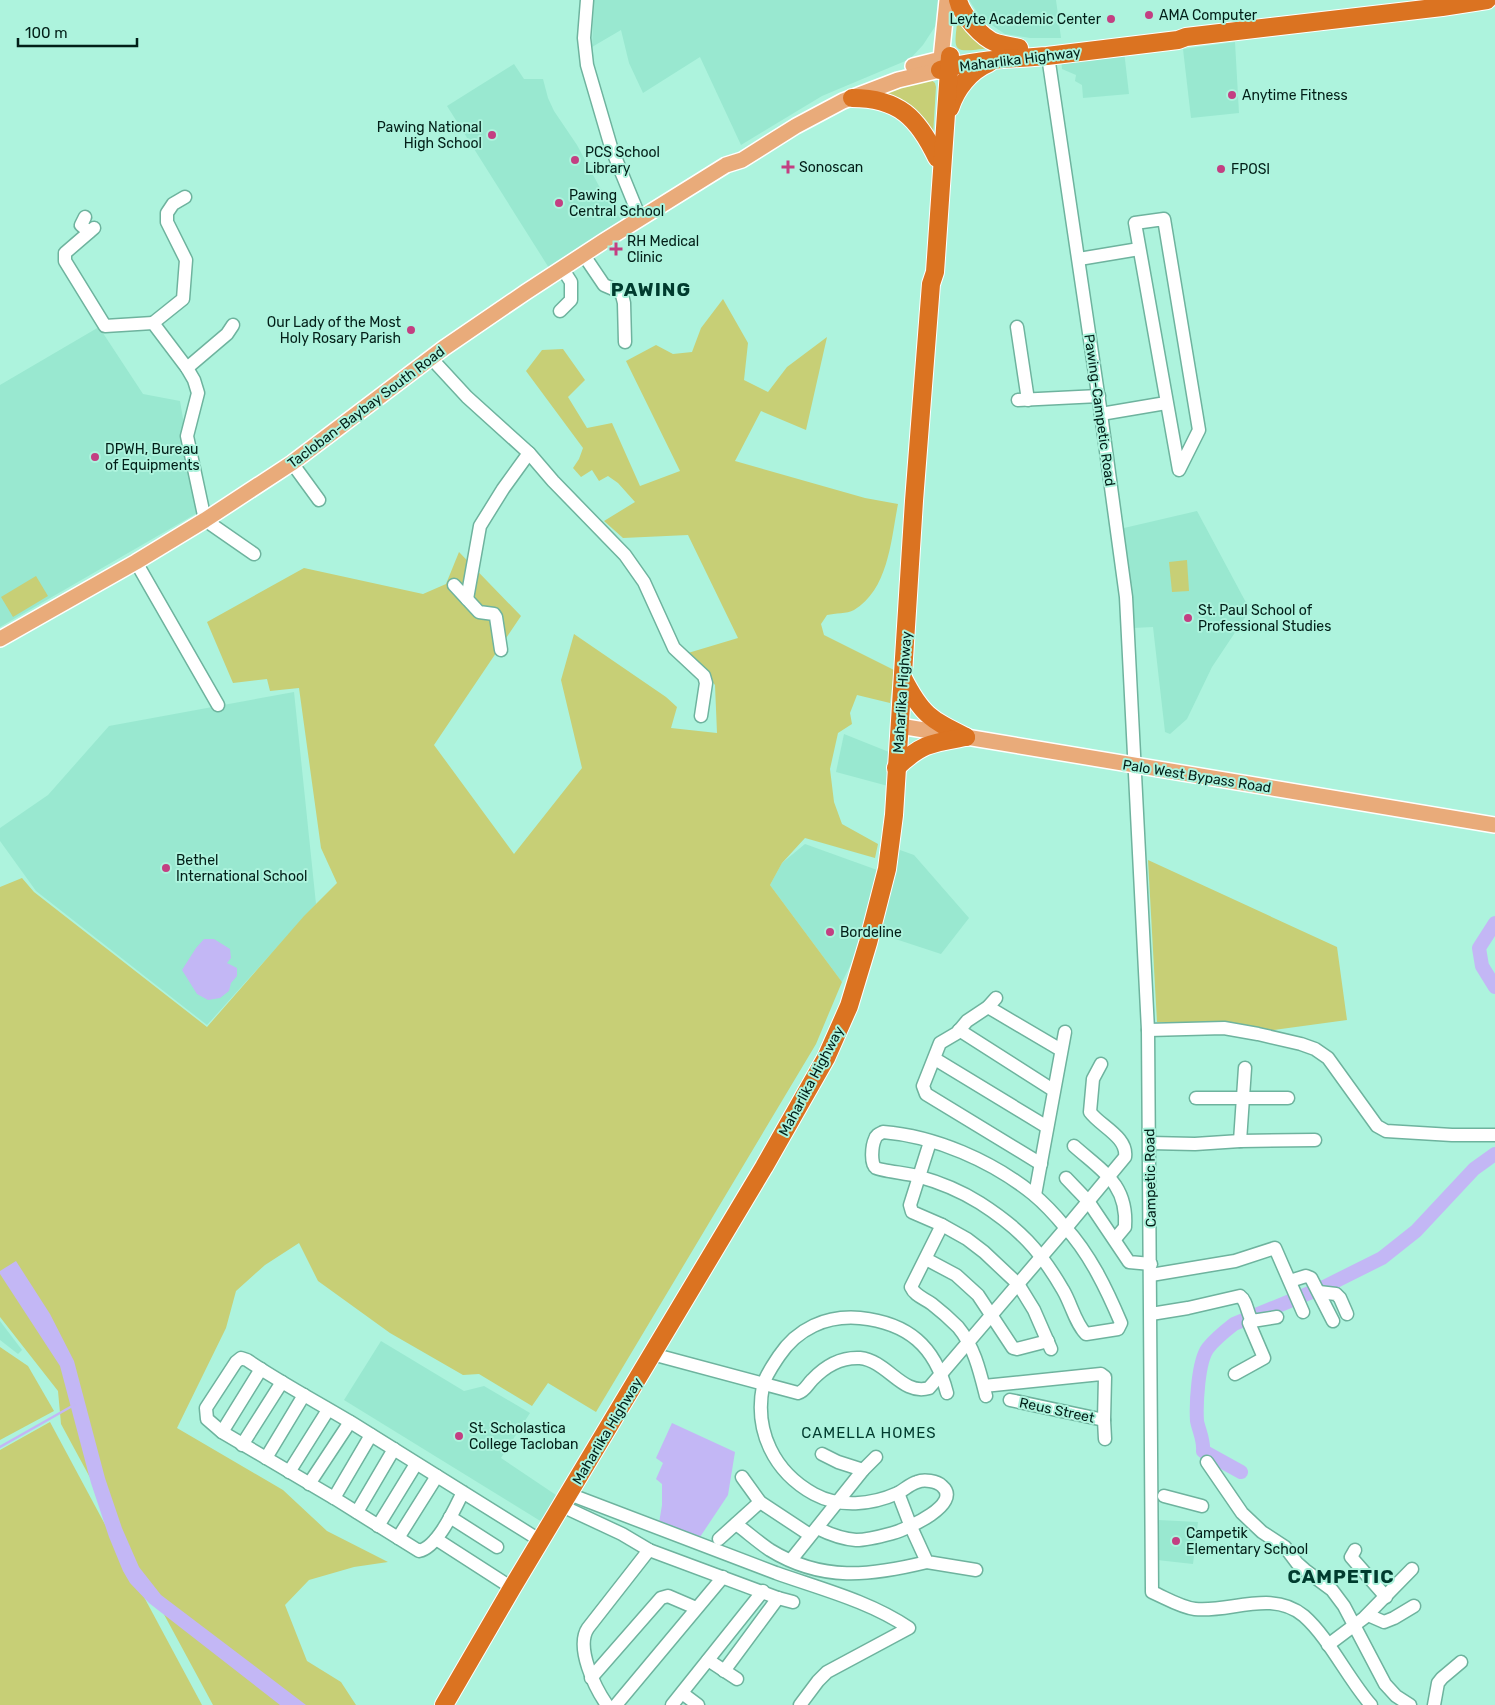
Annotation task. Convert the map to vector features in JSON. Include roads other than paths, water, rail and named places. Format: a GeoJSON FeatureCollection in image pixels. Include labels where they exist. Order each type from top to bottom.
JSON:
{"type":"FeatureCollection","features":[{"type":"Feature","properties":{"kind":"highway","name":"Maharlika Highway"},"geometry":{"type":"LineString","coordinates":[[945,63],[1048,56],[1487,0]]}},
{"type":"Feature","properties":{"kind":"highway"},"geometry":{"type":"LineString","coordinates":[[951,2],[979,32],[994,43],[1019,48]]}},
{"type":"Feature","properties":{"kind":"highway","name":"Maharlika Highway"},"geometry":{"type":"LineString","coordinates":[[945,63],[1019,48],[1177,34],[1186,37]]}},
{"type":"Feature","properties":{"kind":"highway"},"geometry":{"type":"LineString","coordinates":[[946,121],[953,99],[963,83],[973,72],[986,64],[999,60]]}},
{"type":"Feature","properties":{"kind":"highway","name":"Maharlika Highway"},"geometry":{"type":"LineString","coordinates":[[931,284],[935,272],[946,121],[945,63]]}},
{"type":"Feature","properties":{"kind":"highway","name":"Maharlika Highway"},"geometry":{"type":"LineString","coordinates":[[444,1705],[764,1167],[826,1058],[849,1006],[887,869],[894,815],[902,676],[931,284],[929,272],[945,63]]}},
{"type":"Feature","properties":{"kind":"highway"},"geometry":{"type":"LineString","coordinates":[[852,98],[865,98],[901,109],[922,129],[937,158]]}},
{"type":"Feature","properties":{"kind":"highway"},"geometry":{"type":"LineString","coordinates":[[902,676],[914,699],[926,714],[940,724],[966,737]]}},
{"type":"Feature","properties":{"kind":"highway"},"geometry":{"type":"LineString","coordinates":[[896,768],[924,746],[966,737]]}},
{"type":"Feature","properties":{"kind":"main road"},"geometry":{"type":"LineString","coordinates":[[945,63],[951,2]]}},
{"type":"Feature","properties":{"kind":"main road"},"geometry":{"type":"LineString","coordinates":[[909,68],[924,58],[934,45],[951,2]]}},
{"type":"Feature","properties":{"kind":"main road","name":"Tacloban-Baybay South Road"},"geometry":{"type":"LineString","coordinates":[[726,165],[734,154],[742,149],[819,103],[854,86],[909,68],[945,63]]}},
{"type":"Feature","properties":{"kind":"main road","name":"Tacloban-Baybay South Road"},"geometry":{"type":"LineString","coordinates":[[0,639],[136,562],[205,520],[292,463],[432,358],[562,268],[726,165],[742,160],[826,109],[945,63]]}},
{"type":"Feature","properties":{"kind":"main road","name":"Palo West Bypass Road"},"geometry":{"type":"LineString","coordinates":[[900,726],[1495,825]]}},
{"type":"Feature","properties":{"kind":"street"},"geometry":{"type":"LineString","coordinates":[[587,0],[584,38],[587,65],[611,147],[640,218]]}},
{"type":"Feature","properties":{"kind":"street","name":"Pawing-Campetic Road"},"geometry":{"type":"LineString","coordinates":[[1048,56],[1099,396],[1126,597],[1134,765]]}},
{"type":"Feature","properties":{"kind":"street"},"geometry":{"type":"LineString","coordinates":[[85,218],[81,225],[92,230],[68,250],[64,258],[105,326],[153,323],[183,300],[186,260],[167,222],[167,213],[173,204],[184,197]]}},
{"type":"Feature","properties":{"kind":"street"},"geometry":{"type":"LineString","coordinates":[[1164,219],[1199,430],[1179,470],[1166,403],[1135,223],[1164,219]]}},
{"type":"Feature","properties":{"kind":"street"},"geometry":{"type":"LineString","coordinates":[[1079,259],[1139,249]]}},
{"type":"Feature","properties":{"kind":"street"},"geometry":{"type":"LineString","coordinates":[[583,254],[604,285],[622,294],[625,342]]}},
{"type":"Feature","properties":{"kind":"street"},"geometry":{"type":"LineString","coordinates":[[560,311],[572,300],[570,282],[562,268]]}},
{"type":"Feature","properties":{"kind":"street"},"geometry":{"type":"LineString","coordinates":[[153,323],[187,368],[194,380],[198,393],[187,436],[205,520],[254,554]]}},
{"type":"Feature","properties":{"kind":"street"},"geometry":{"type":"LineString","coordinates":[[187,368],[226,334],[234,324]]}},
{"type":"Feature","properties":{"kind":"street"},"geometry":{"type":"LineString","coordinates":[[1017,327],[1023,400],[1099,396]]}},
{"type":"Feature","properties":{"kind":"street"},"geometry":{"type":"LineString","coordinates":[[432,358],[466,398],[529,453],[553,481],[625,555],[644,582],[674,648],[704,676],[706,683],[701,716]]}},
{"type":"Feature","properties":{"kind":"street"},"geometry":{"type":"LineString","coordinates":[[1101,414],[1166,403]]}},
{"type":"Feature","properties":{"kind":"street"},"geometry":{"type":"LineString","coordinates":[[467,599],[480,526],[529,453]]}},
{"type":"Feature","properties":{"kind":"street"},"geometry":{"type":"LineString","coordinates":[[292,463],[319,500]]}},
{"type":"Feature","properties":{"kind":"street"},"geometry":{"type":"LineString","coordinates":[[136,562],[218,705]]}},
{"type":"Feature","properties":{"kind":"street"},"geometry":{"type":"LineString","coordinates":[[454,585],[480,612],[494,614],[501,650]]}},
{"type":"Feature","properties":{"kind":"street","name":"Campetic Road"},"geometry":{"type":"LineString","coordinates":[[1134,765],[1148,1030],[1150,1314],[1158,1494],[1152,1592],[1180,1605],[1195,1609],[1256,1603],[1283,1605],[1304,1616],[1328,1645]]}},
{"type":"Feature","properties":{"kind":"street"},"geometry":{"type":"LineString","coordinates":[[1041,1164],[926,1094],[923,1086],[940,1043],[959,1030],[967,1021],[992,1002],[1061,1050]]}},
{"type":"Feature","properties":{"kind":"street"},"geometry":{"type":"LineString","coordinates":[[1148,1030],[1224,1028],[1243,1030],[1301,1044],[1315,1049],[1328,1058],[1377,1126],[1386,1131],[1452,1135],[1495,1135]]}},
{"type":"Feature","properties":{"kind":"street"},"geometry":{"type":"LineString","coordinates":[[959,1030],[1053,1090]]}},
{"type":"Feature","properties":{"kind":"street"},"geometry":{"type":"LineString","coordinates":[[1034,1195],[1065,1032]]}},
{"type":"Feature","properties":{"kind":"street"},"geometry":{"type":"LineString","coordinates":[[935,1058],[1048,1127]]}},
{"type":"Feature","properties":{"kind":"street"},"geometry":{"type":"LineString","coordinates":[[659,1343],[763,1384],[800,1393],[824,1369],[837,1361],[851,1358],[866,1359],[874,1362],[883,1367],[905,1386],[924,1390],[932,1386],[1125,1157],[1122,1142],[1090,1112],[1094,1079],[1101,1064]]}},
{"type":"Feature","properties":{"kind":"street"},"geometry":{"type":"LineString","coordinates":[[1240,1141],[1245,1068]]}},
{"type":"Feature","properties":{"kind":"street"},"geometry":{"type":"LineString","coordinates":[[1196,1098],[1288,1098]]}},
{"type":"Feature","properties":{"kind":"street"},"geometry":{"type":"LineString","coordinates":[[883,1132],[895,1133],[946,1147],[980,1162],[1013,1180],[1034,1195],[1066,1228],[1090,1263],[1111,1299],[1120,1327],[1118,1329],[1086,1334],[1066,1294],[1042,1255],[1015,1228],[979,1202],[953,1189],[919,1176],[890,1170],[878,1170],[874,1167],[875,1138],[883,1132]]}},
{"type":"Feature","properties":{"kind":"street"},"geometry":{"type":"LineString","coordinates":[[1150,1143],[1195,1144],[1315,1140]]}},
{"type":"Feature","properties":{"kind":"street"},"geometry":{"type":"LineString","coordinates":[[926,1259],[956,1275],[978,1295],[1013,1348],[1017,1350],[1050,1345],[1034,1310],[1018,1284],[967,1239],[942,1225],[912,1212],[910,1205],[930,1142]]}},
{"type":"Feature","properties":{"kind":"street"},"geometry":{"type":"LineString","coordinates":[[1074,1146],[1116,1184],[1123,1196],[1126,1220],[1123,1232],[1115,1239]]}},
{"type":"Feature","properties":{"kind":"street"},"geometry":{"type":"LineString","coordinates":[[1066,1178],[1088,1201],[1132,1267],[1151,1270],[1235,1261],[1275,1248],[1299,1303]]}},
{"type":"Feature","properties":{"kind":"street"},"geometry":{"type":"LineString","coordinates":[[942,1225],[911,1287],[913,1291],[958,1327],[969,1343],[985,1391],[1008,1384],[1101,1374],[1105,1377],[1105,1438]]}},
{"type":"Feature","properties":{"kind":"street"},"geometry":{"type":"LineString","coordinates":[[1290,1281],[1308,1276],[1314,1281],[1333,1321]]}},
{"type":"Feature","properties":{"kind":"street"},"geometry":{"type":"LineString","coordinates":[[1318,1290],[1336,1294],[1348,1314]]}},
{"type":"Feature","properties":{"kind":"street"},"geometry":{"type":"LineString","coordinates":[[1150,1314],[1188,1308],[1240,1296],[1244,1299],[1251,1318],[1249,1324],[1264,1358],[1236,1374]]}},
{"type":"Feature","properties":{"kind":"street"},"geometry":{"type":"LineString","coordinates":[[742,1477],[760,1502],[814,1532],[857,1540],[894,1533],[911,1527],[938,1509],[946,1500],[947,1494],[944,1487],[939,1483],[918,1481],[898,1493],[874,1501],[858,1504],[837,1502],[817,1495],[800,1486],[788,1476],[776,1461],[762,1425],[763,1384],[784,1349],[799,1334],[814,1324],[851,1317],[888,1324],[908,1333],[936,1361],[943,1374],[947,1393]]}},
{"type":"Feature","properties":{"kind":"street"},"geometry":{"type":"LineString","coordinates":[[1251,1318],[1276,1317]]}},
{"type":"Feature","properties":{"kind":"street"},"geometry":{"type":"LineString","coordinates":[[463,1492],[436,1540],[420,1551],[222,1432],[207,1419],[206,1408],[238,1359],[247,1360],[394,1449],[416,1464],[463,1492],[541,1541]]}},
{"type":"Feature","properties":{"kind":"street"},"geometry":{"type":"LineString","coordinates":[[222,1432],[261,1369]]}},
{"type":"Feature","properties":{"kind":"street"},"geometry":{"type":"LineString","coordinates":[[242,1445],[282,1382]]}},
{"type":"Feature","properties":{"kind":"street","name":"Reus Street"},"geometry":{"type":"LineString","coordinates":[[1008,1384],[1009,1405],[1104,1420]]}},
{"type":"Feature","properties":{"kind":"street"},"geometry":{"type":"LineString","coordinates":[[266,1458],[304,1395]]}},
{"type":"Feature","properties":{"kind":"street"},"geometry":{"type":"LineString","coordinates":[[289,1472],[328,1410]]}},
{"type":"Feature","properties":{"kind":"street"},"geometry":{"type":"LineString","coordinates":[[309,1484],[350,1422]]}},
{"type":"Feature","properties":{"kind":"street"},"geometry":{"type":"LineString","coordinates":[[334,1498],[371,1435]]}},
{"type":"Feature","properties":{"kind":"street"},"geometry":{"type":"LineString","coordinates":[[357,1512],[394,1449]]}},
{"type":"Feature","properties":{"kind":"street"},"geometry":{"type":"LineString","coordinates":[[822,1454],[838,1462],[864,1470]]}},
{"type":"Feature","properties":{"kind":"street"},"geometry":{"type":"LineString","coordinates":[[791,1560],[876,1456]]}},
{"type":"Feature","properties":{"kind":"street"},"geometry":{"type":"LineString","coordinates":[[1207,1462],[1242,1513],[1262,1532],[1285,1547],[1305,1570],[1329,1586],[1344,1606],[1385,1684],[1396,1696],[1410,1705]]}},
{"type":"Feature","properties":{"kind":"street"},"geometry":{"type":"LineString","coordinates":[[378,1526],[416,1464]]}},
{"type":"Feature","properties":{"kind":"street"},"geometry":{"type":"LineString","coordinates":[[398,1538],[437,1476]]}},
{"type":"Feature","properties":{"kind":"street"},"geometry":{"type":"LineString","coordinates":[[898,1493],[927,1562]]}},
{"type":"Feature","properties":{"kind":"street"},"geometry":{"type":"LineString","coordinates":[[1158,1494],[1202,1506]]}},
{"type":"Feature","properties":{"kind":"street"},"geometry":{"type":"LineString","coordinates":[[566,1500],[649,1550],[793,1602]]}},
{"type":"Feature","properties":{"kind":"street"},"geometry":{"type":"LineString","coordinates":[[566,1500],[836,1593],[876,1610],[909,1628],[827,1672],[800,1705]]}},
{"type":"Feature","properties":{"kind":"street"},"geometry":{"type":"LineString","coordinates":[[719,1538],[760,1502]]}},
{"type":"Feature","properties":{"kind":"street"},"geometry":{"type":"LineString","coordinates":[[450,1517],[497,1547]]}},
{"type":"Feature","properties":{"kind":"street"},"geometry":{"type":"LineString","coordinates":[[736,1524],[770,1549],[791,1560],[832,1572],[862,1574],[891,1571],[927,1562],[976,1570]]}},
{"type":"Feature","properties":{"kind":"street"},"geometry":{"type":"LineString","coordinates":[[436,1540],[512,1588]]}},
{"type":"Feature","properties":{"kind":"street"},"geometry":{"type":"LineString","coordinates":[[606,1705],[591,1678],[584,1642],[585,1632],[649,1550]]}},
{"type":"Feature","properties":{"kind":"street"},"geometry":{"type":"LineString","coordinates":[[1355,1550],[1351,1554],[1352,1558],[1386,1597]]}},
{"type":"Feature","properties":{"kind":"street"},"geometry":{"type":"LineString","coordinates":[[1371,1705],[1328,1645],[1368,1615],[1412,1569]]}},
{"type":"Feature","properties":{"kind":"street"},"geometry":{"type":"LineString","coordinates":[[616,1705],[723,1576]]}},
{"type":"Feature","properties":{"kind":"street"},"geometry":{"type":"LineString","coordinates":[[672,1705],[763,1591]]}},
{"type":"Feature","properties":{"kind":"street"},"geometry":{"type":"LineString","coordinates":[[591,1678],[661,1598],[668,1596],[696,1608]]}},
{"type":"Feature","properties":{"kind":"street"},"geometry":{"type":"LineString","coordinates":[[724,1671],[778,1598]]}},
{"type":"Feature","properties":{"kind":"street"},"geometry":{"type":"LineString","coordinates":[[1368,1615],[1384,1622],[1414,1606]]}},
{"type":"Feature","properties":{"kind":"street"},"geometry":{"type":"LineString","coordinates":[[708,1660],[737,1680]]}},
{"type":"Feature","properties":{"kind":"street"},"geometry":{"type":"LineString","coordinates":[[1434,1705],[1438,1683],[1461,1662]]}},
{"type":"Feature","properties":{"kind":"street"},"geometry":{"type":"LineString","coordinates":[[682,1693],[698,1705]]}},
{"type":"Feature","properties":{"kind":"waterway"},"geometry":{"type":"LineString","coordinates":[[1495,923],[1479,948],[1482,966],[1495,987]]}},
{"type":"Feature","properties":{"kind":"waterway"},"geometry":{"type":"LineString","coordinates":[[1241,1472],[1203,1451],[1197,1421],[1198,1383],[1202,1362],[1208,1348],[1234,1324],[1324,1287],[1382,1258],[1416,1231],[1474,1169],[1495,1154]]}},
{"type":"Feature","properties":{"kind":"waterway"},"geometry":{"type":"LineString","coordinates":[[0,1447],[74,1405]]}},
{"type":"Feature","properties":{"kind":"place","name":"AMA Computer"},"geometry":{"type":"Point","coordinates":[1149,15]}},
{"type":"Feature","properties":{"kind":"place","name":"Leyte Academic Center"},"geometry":{"type":"Point","coordinates":[1111,19]}},
{"type":"Feature","properties":{"kind":"place","name":"Anytime Fitness"},"geometry":{"type":"Point","coordinates":[1232,95]}},
{"type":"Feature","properties":{"kind":"place","name":"Pawing National High School"},"geometry":{"type":"Point","coordinates":[492,135]}},
{"type":"Feature","properties":{"kind":"place","name":"PCS School Library"},"geometry":{"type":"Point","coordinates":[575,160]}},
{"type":"Feature","properties":{"kind":"place","name":"Sonoscan"},"geometry":{"type":"Point","coordinates":[788,167]}},
{"type":"Feature","properties":{"kind":"place","name":"FPOSI"},"geometry":{"type":"Point","coordinates":[1221,169]}},
{"type":"Feature","properties":{"kind":"place","name":"Pawing Central School"},"geometry":{"type":"Point","coordinates":[559,203]}},
{"type":"Feature","properties":{"kind":"place","name":"RH Medical Clinic"},"geometry":{"type":"Point","coordinates":[616,249]}},
{"type":"Feature","properties":{"kind":"place","name":"Our Lady of the Most Holy Rosary Parish"},"geometry":{"type":"Point","coordinates":[411,330]}},
{"type":"Feature","properties":{"kind":"place","name":"DPWH, Bureau of Equipments"},"geometry":{"type":"Point","coordinates":[95,457]}},
{"type":"Feature","properties":{"kind":"place","name":"St. Paul School of Professional Studies"},"geometry":{"type":"Point","coordinates":[1188,618]}},
{"type":"Feature","properties":{"kind":"place","name":"Bethel International School"},"geometry":{"type":"Point","coordinates":[166,868]}},
{"type":"Feature","properties":{"kind":"place","name":"Bordeline"},"geometry":{"type":"Point","coordinates":[830,932]}},
{"type":"Feature","properties":{"kind":"place","name":"St. Scholastica College Tacloban"},"geometry":{"type":"Point","coordinates":[459,1436]}},
{"type":"Feature","properties":{"kind":"place","name":"Campetik Elementary School"},"geometry":{"type":"Point","coordinates":[1176,1541]}},
{"type":"Feature","properties":{"kind":"district","name":"PAWING"},"geometry":{"type":"Point","coordinates":[651,289]}},
{"type":"Feature","properties":{"kind":"district","name":"CAMELLA HOMES"},"geometry":{"type":"Point","coordinates":[869,1433]}},
{"type":"Feature","properties":{"kind":"district","name":"CAMPETIC"},"geometry":{"type":"Point","coordinates":[1341,1576]}}]}
